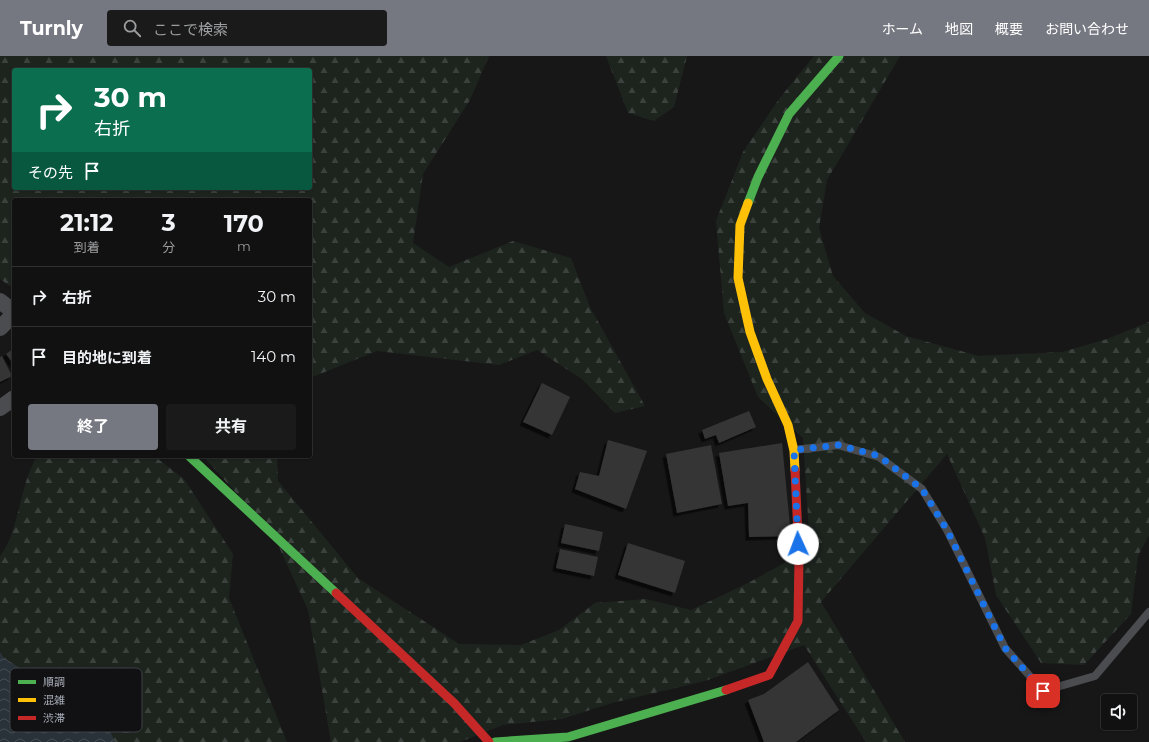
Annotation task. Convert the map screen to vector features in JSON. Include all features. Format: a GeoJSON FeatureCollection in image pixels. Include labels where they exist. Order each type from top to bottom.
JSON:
{"type":"FeatureCollection","features":[{"type":"Feature","properties":{"kind":"street"},"geometry":{"type":"LineString","coordinates":[[495,742],[568,737],[718,694],[769,675],[798,621],[799,558],[794,450],[788,425],[767,379],[750,332],[738,278],[740,225],[758,178],[789,114],[839,56]]}},
{"type":"Feature","properties":{"kind":"street"},"geometry":{"type":"LineString","coordinates":[[0,301],[12,311]]}},
{"type":"Feature","properties":{"kind":"street"},"geometry":{"type":"LineString","coordinates":[[0,328],[12,315]]}},
{"type":"Feature","properties":{"kind":"street"},"geometry":{"type":"LineString","coordinates":[[0,408],[12,399]]}},
{"type":"Feature","properties":{"kind":"street"},"geometry":{"type":"LineString","coordinates":[[191,458],[454,703],[489,742]]}},
{"type":"Feature","properties":{"kind":"lane"},"geometry":{"type":"LineString","coordinates":[[794,450],[838,445],[879,456],[922,489],[947,530],[1005,648],[1043,691],[1095,676],[1149,612]]}},
{"type":"Feature","properties":{"kind":"green space"},"geometry":{"type":"Polygon","coordinates":[[[0,56],[489,56],[470,100],[423,174],[413,243],[449,267],[513,241],[571,258],[590,307],[645,406],[615,413],[582,379],[537,350],[499,365],[377,351],[312,377],[312,198],[12,198],[12,288],[0,279],[0,56]]]}},
{"type":"Feature","properties":{"kind":"green space"},"geometry":{"type":"Polygon","coordinates":[[[606,56],[687,56],[674,107],[654,121],[628,113],[606,56]]]}},
{"type":"Feature","properties":{"kind":"green space"},"geometry":{"type":"Polygon","coordinates":[[[814,56],[900,56],[827,180],[819,228],[833,276],[865,313],[906,336],[979,356],[1062,352],[1107,339],[1149,322],[1149,535],[1138,556],[1131,614],[1084,665],[1041,663],[996,595],[985,538],[947,454],[821,602],[905,742],[866,742],[804,645],[705,681],[612,703],[562,719],[503,725],[460,742],[331,742],[308,610],[273,534],[205,458],[277,458],[278,481],[358,578],[459,644],[521,645],[559,630],[595,603],[646,599],[691,610],[748,583],[810,549],[803,438],[758,397],[724,313],[716,221],[743,152],[779,99],[814,56]]]}},
{"type":"Feature","properties":{"kind":"green space"},"geometry":{"type":"Polygon","coordinates":[[[36,458],[157,458],[184,479],[233,554],[229,598],[287,742],[0,742],[0,556],[11,535],[31,468],[36,458]]]}},
{"type":"Feature","properties":{"kind":"water"},"geometry":{"type":"Polygon","coordinates":[[[0,652],[4,658],[20,668],[10,668],[10,732],[110,732],[115,742],[0,742],[0,652]]]}},
{"type":"Feature","properties":{"kind":"building"},"geometry":{"type":"Polygon","coordinates":[[[12,350],[12,362],[6,354],[12,350]]]}},
{"type":"Feature","properties":{"kind":"building"},"geometry":{"type":"Polygon","coordinates":[[[2,356],[12,376],[0,382],[0,357],[2,356]]]}},
{"type":"Feature","properties":{"kind":"building"},"geometry":{"type":"Polygon","coordinates":[[[542,383],[570,397],[552,435],[523,422],[542,383]]]}},
{"type":"Feature","properties":{"kind":"building"},"geometry":{"type":"Polygon","coordinates":[[[749,411],[756,427],[719,443],[716,435],[705,439],[702,430],[749,411]]]}},
{"type":"Feature","properties":{"kind":"building"},"geometry":{"type":"Polygon","coordinates":[[[608,440],[647,451],[626,509],[575,489],[580,472],[599,476],[608,440]]]}},
{"type":"Feature","properties":{"kind":"building"},"geometry":{"type":"Polygon","coordinates":[[[782,443],[791,536],[749,537],[748,503],[728,506],[719,453],[782,443]]]}},
{"type":"Feature","properties":{"kind":"building"},"geometry":{"type":"Polygon","coordinates":[[[711,445],[722,504],[677,513],[666,454],[711,445]]]}},
{"type":"Feature","properties":{"kind":"building"},"geometry":{"type":"Polygon","coordinates":[[[565,524],[603,532],[599,551],[561,543],[565,524]]]}},
{"type":"Feature","properties":{"kind":"building"},"geometry":{"type":"Polygon","coordinates":[[[628,543],[685,561],[675,593],[618,575],[628,543]]]}},
{"type":"Feature","properties":{"kind":"building"},"geometry":{"type":"Polygon","coordinates":[[[560,549],[598,557],[594,576],[556,568],[560,549]]]}},
{"type":"Feature","properties":{"kind":"building"},"geometry":{"type":"Polygon","coordinates":[[[808,662],[839,710],[796,742],[764,742],[748,700],[764,694],[808,662]]]}},
{"type":"Feature","properties":{"kind":"traffic: fast"},"geometry":{"type":"LineString","coordinates":[[748,203],[758,177],[789,114],[839,56]]}},
{"type":"Feature","properties":{"kind":"traffic: fast"},"geometry":{"type":"LineString","coordinates":[[191,458],[336,593]]}},
{"type":"Feature","properties":{"kind":"traffic: fast"},"geometry":{"type":"LineString","coordinates":[[495,742],[568,737],[726,690]]}},
{"type":"Feature","properties":{"kind":"traffic: slow"},"geometry":{"type":"LineString","coordinates":[[748,203],[740,225],[738,278],[750,332],[767,379],[788,425],[794,451],[795,470]]}},
{"type":"Feature","properties":{"kind":"traffic: jam"},"geometry":{"type":"LineString","coordinates":[[726,690],[769,675],[798,621],[799,558],[795,470]]}},
{"type":"Feature","properties":{"kind":"traffic: jam"},"geometry":{"type":"LineString","coordinates":[[336,593],[454,703],[489,742]]}},
{"type":"Feature","properties":{"kind":"route"},"geometry":{"type":"LineString","coordinates":[[798,544],[794,450],[838,445],[879,456],[922,489],[947,530],[1005,648],[1043,691]]}}]}
